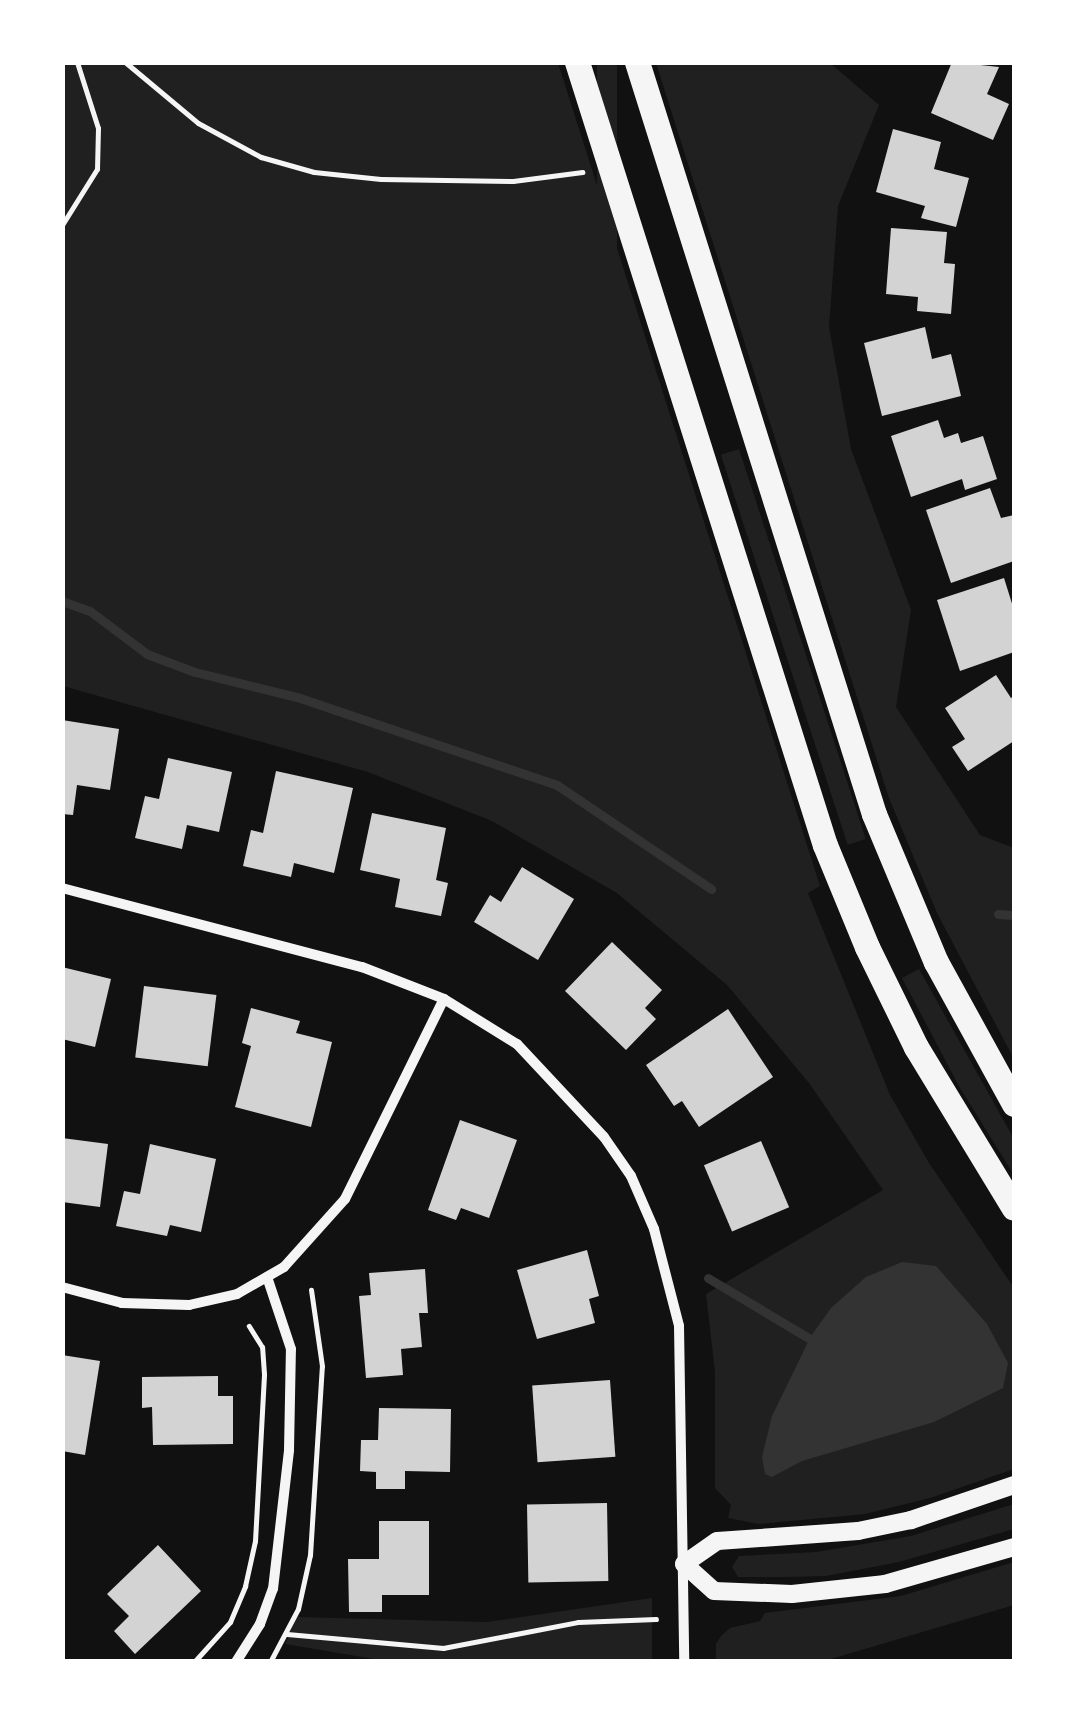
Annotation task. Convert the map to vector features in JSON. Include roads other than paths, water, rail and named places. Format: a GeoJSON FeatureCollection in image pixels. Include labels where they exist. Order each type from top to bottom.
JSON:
{"type":"FeatureCollection","features":[{"type":"Feature","properties":{"kind":"main road"},"geometry":{"type":"LineString","coordinates":[[577,62],[830,858],[916,1047],[1014,1208]]}},
{"type":"Feature","properties":{"kind":"main road"},"geometry":{"type":"LineString","coordinates":[[637,62],[874,814],[936,962],[1014,1104]]}},
{"type":"Feature","properties":{"kind":"street"},"geometry":{"type":"LineString","coordinates":[[62,888],[362,968],[444,999],[496,1028],[556,1081],[618,1156],[644,1204],[663,1255],[678,1326],[684,1662]]}},
{"type":"Feature","properties":{"kind":"street"},"geometry":{"type":"LineString","coordinates":[[62,1287],[122,1303],[168,1306],[222,1298],[268,1278],[305,1246],[344,1200],[444,999]]}},
{"type":"Feature","properties":{"kind":"street"},"geometry":{"type":"LineString","coordinates":[[236,1662],[260,1624],[273,1589],[289,1450],[291,1349],[268,1278]]}},
{"type":"Feature","properties":{"kind":"street"},"geometry":{"type":"LineString","coordinates":[[684,1564],[717,1542],[858,1532],[911,1520],[1014,1485]]}},
{"type":"Feature","properties":{"kind":"street"},"geometry":{"type":"LineString","coordinates":[[684,1564],[714,1591],[792,1594],[886,1584],[1014,1547]]}},
{"type":"Feature","properties":{"kind":"waterway"},"geometry":{"type":"LineString","coordinates":[[62,601],[90,611],[147,654],[195,672],[297,697],[557,785],[711,889]]}},
{"type":"Feature","properties":{"kind":"waterway"},"geometry":{"type":"LineString","coordinates":[[998,914],[1014,915]]}},
{"type":"Feature","properties":{"kind":"waterway"},"geometry":{"type":"LineString","coordinates":[[708,1278],[817,1343]]}}]}
